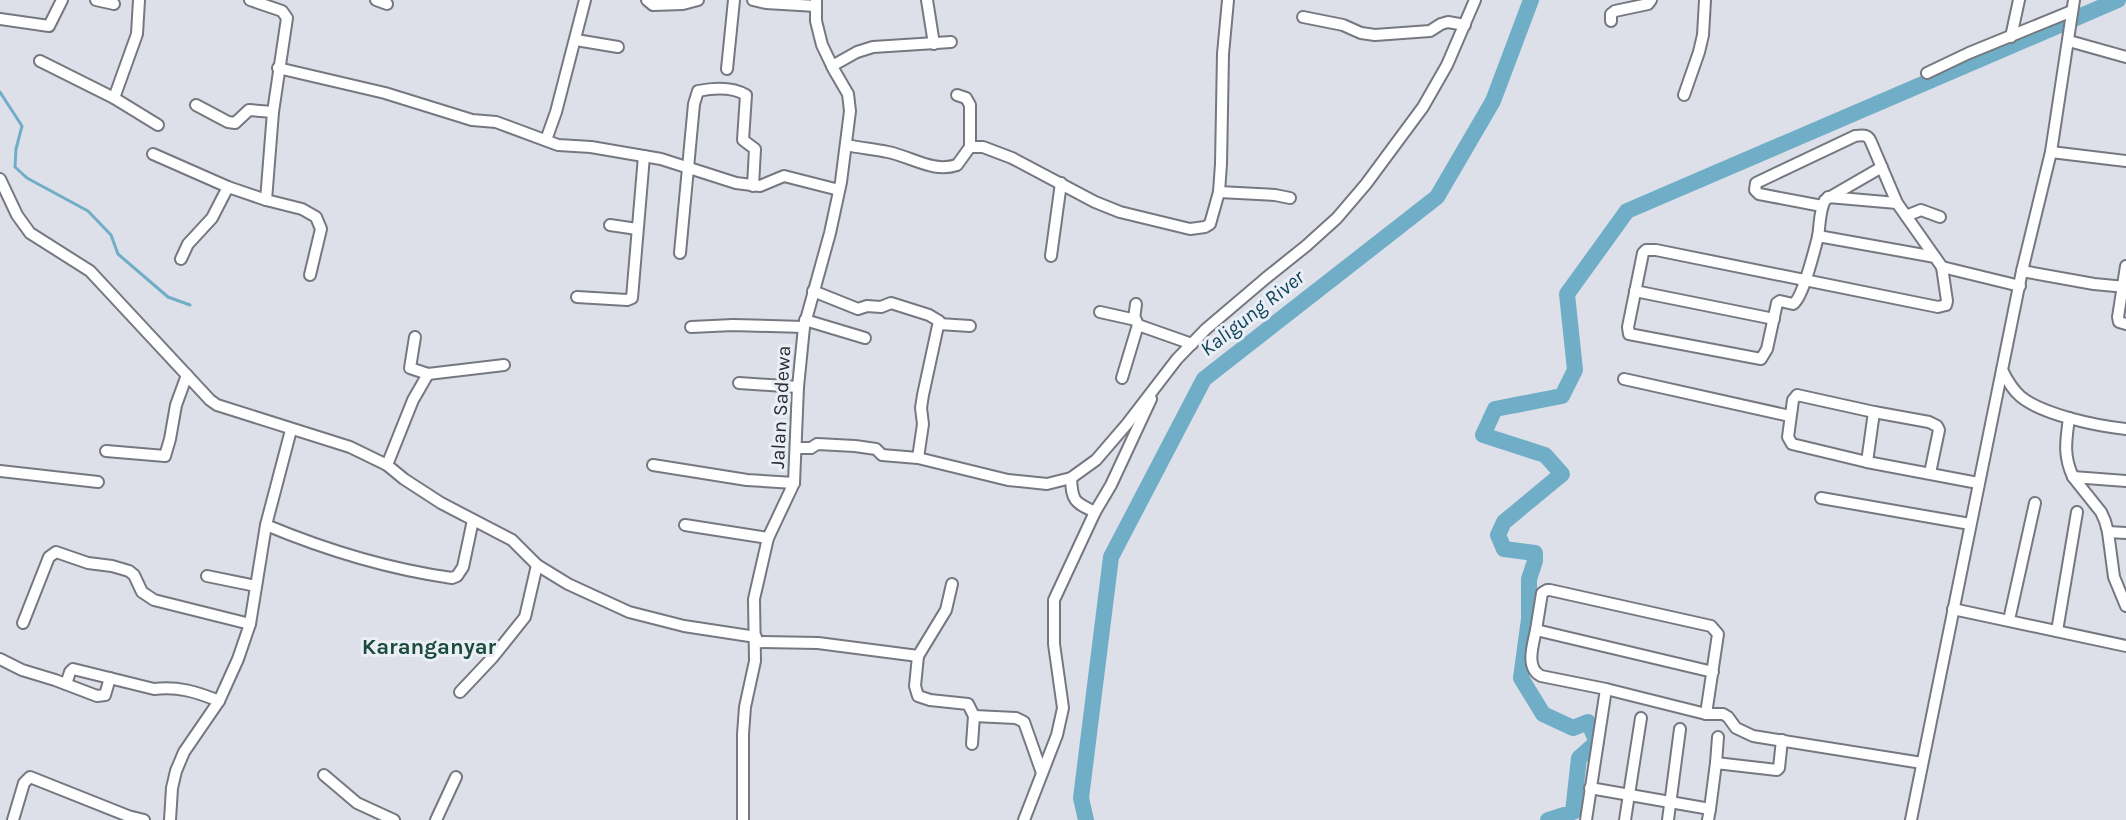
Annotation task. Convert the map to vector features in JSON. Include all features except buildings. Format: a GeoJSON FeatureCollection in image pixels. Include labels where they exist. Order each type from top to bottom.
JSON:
{"type":"FeatureCollection","features":[{"type":"Feature","properties":{"kind":"street"},"geometry":{"type":"LineString","coordinates":[[0,19],[49,26],[62,0]]}},
{"type":"Feature","properties":{"kind":"street"},"geometry":{"type":"LineString","coordinates":[[96,0],[114,4]]}},
{"type":"Feature","properties":{"kind":"street"},"geometry":{"type":"LineString","coordinates":[[114,98],[137,34],[139,0]]}},
{"type":"Feature","properties":{"kind":"street"},"geometry":{"type":"LineString","coordinates":[[250,0],[269,3],[282,11],[287,18],[278,68],[266,200]]}},
{"type":"Feature","properties":{"kind":"street"},"geometry":{"type":"LineString","coordinates":[[375,0],[387,4]]}},
{"type":"Feature","properties":{"kind":"street"},"geometry":{"type":"LineString","coordinates":[[546,140],[556,112],[585,0]]}},
{"type":"Feature","properties":{"kind":"street"},"geometry":{"type":"LineString","coordinates":[[647,0],[653,4],[682,4],[698,0]]}},
{"type":"Feature","properties":{"kind":"street"},"geometry":{"type":"LineString","coordinates":[[727,69],[734,0]]}},
{"type":"Feature","properties":{"kind":"street"},"geometry":{"type":"LineString","coordinates":[[753,0],[766,3],[816,3]]}},
{"type":"Feature","properties":{"kind":"street"},"geometry":{"type":"LineString","coordinates":[[927,0],[934,44]]}},
{"type":"Feature","properties":{"kind":"street"},"geometry":{"type":"LineString","coordinates":[[970,147],[983,147],[1003,154],[1119,212],[1190,229],[1199,229],[1210,224],[1219,192],[1227,0]]}},
{"type":"Feature","properties":{"kind":"street"},"geometry":{"type":"LineString","coordinates":[[800,447],[811,448],[816,444],[876,449],[882,455],[918,458],[1008,480],[1047,484],[1071,478],[1096,460],[1177,359],[1192,344],[1337,218],[1366,184],[1423,107],[1447,65],[1475,0]]}},
{"type":"Feature","properties":{"kind":"street"},"geometry":{"type":"LineString","coordinates":[[1611,21],[1611,14],[1615,11],[1648,4],[1651,0]]}},
{"type":"Feature","properties":{"kind":"street"},"geometry":{"type":"LineString","coordinates":[[1684,95],[1699,52],[1705,0]]}},
{"type":"Feature","properties":{"kind":"street"},"geometry":{"type":"LineString","coordinates":[[2011,37],[2019,0]]}},
{"type":"Feature","properties":{"kind":"street","name":"Jalan Sadewa"},"geometry":{"type":"LineString","coordinates":[[743,820],[745,707],[761,641],[754,599],[768,538],[794,483],[800,447],[798,387],[808,323],[819,293],[839,190],[852,146],[850,102],[839,62],[818,31],[816,3]]}},
{"type":"Feature","properties":{"kind":"street"},"geometry":{"type":"LineString","coordinates":[[1927,73],[2072,9]]}},
{"type":"Feature","properties":{"kind":"street"},"geometry":{"type":"LineString","coordinates":[[1911,820],[2022,270],[2051,152],[2072,9]]}},
{"type":"Feature","properties":{"kind":"street"},"geometry":{"type":"LineString","coordinates":[[1303,17],[1343,25],[1360,33],[1375,35],[1430,32],[1448,22],[1465,25]]}},
{"type":"Feature","properties":{"kind":"street"},"geometry":{"type":"LineString","coordinates":[[2069,38],[2126,57]]}},
{"type":"Feature","properties":{"kind":"street"},"geometry":{"type":"LineString","coordinates":[[576,40],[618,47]]}},
{"type":"Feature","properties":{"kind":"street"},"geometry":{"type":"LineString","coordinates":[[839,62],[873,46],[951,42]]}},
{"type":"Feature","properties":{"kind":"street"},"geometry":{"type":"LineString","coordinates":[[40,61],[114,98],[158,125]]}},
{"type":"Feature","properties":{"kind":"street"},"geometry":{"type":"LineString","coordinates":[[278,68],[385,93],[472,120],[496,122],[568,147],[591,147],[644,156],[753,186],[765,186],[784,176],[839,190]]}},
{"type":"Feature","properties":{"kind":"street"},"geometry":{"type":"LineString","coordinates":[[680,253],[694,104],[699,91],[714,88],[741,92],[746,95],[744,142],[754,147],[756,151],[753,186]]}},
{"type":"Feature","properties":{"kind":"street"},"geometry":{"type":"LineString","coordinates":[[852,146],[888,152],[931,166],[943,168],[957,165],[970,147],[970,105],[966,98],[957,95]]}},
{"type":"Feature","properties":{"kind":"street"},"geometry":{"type":"LineString","coordinates":[[196,105],[228,123],[235,123],[249,110],[273,112]]}},
{"type":"Feature","properties":{"kind":"street"},"geometry":{"type":"LineString","coordinates":[[1882,167],[1825,201],[1818,236],[1804,280],[1796,303],[1778,302],[1767,349],[1761,359],[1629,334],[1643,253],[1650,250],[1804,280],[1942,307],[1947,301],[1942,267],[1897,203],[1870,138],[1860,135],[1769,175],[1756,183],[1755,190],[1759,194],[1825,201],[1897,203]]}},
{"type":"Feature","properties":{"kind":"street"},"geometry":{"type":"LineString","coordinates":[[2051,152],[2126,161]]}},
{"type":"Feature","properties":{"kind":"street"},"geometry":{"type":"LineString","coordinates":[[153,154],[228,187],[311,213],[319,221],[321,229],[310,275]]}},
{"type":"Feature","properties":{"kind":"street"},"geometry":{"type":"LineString","coordinates":[[577,297],[627,300],[632,298],[636,229],[644,156]]}},
{"type":"Feature","properties":{"kind":"street"},"geometry":{"type":"LineString","coordinates":[[0,179],[17,215],[30,233],[90,272],[217,405],[350,447],[387,465],[441,503],[517,544],[537,566],[568,584],[629,612],[684,626],[761,641],[818,643],[918,656]]}},
{"type":"Feature","properties":{"kind":"street"},"geometry":{"type":"LineString","coordinates":[[1051,256],[1061,183]]}},
{"type":"Feature","properties":{"kind":"street"},"geometry":{"type":"LineString","coordinates":[[181,259],[188,244],[212,218],[228,187]]}},
{"type":"Feature","properties":{"kind":"street"},"geometry":{"type":"LineString","coordinates":[[1219,192],[1290,198]]}},
{"type":"Feature","properties":{"kind":"street"},"geometry":{"type":"LineString","coordinates":[[1906,216],[1921,210],[1940,217]]}},
{"type":"Feature","properties":{"kind":"street"},"geometry":{"type":"LineString","coordinates":[[610,225],[636,229]]}},
{"type":"Feature","properties":{"kind":"street"},"geometry":{"type":"LineString","coordinates":[[1818,236],[1935,256]]}},
{"type":"Feature","properties":{"kind":"street"},"geometry":{"type":"LineString","coordinates":[[2126,266],[2118,317],[2119,322],[2126,324]]}},
{"type":"Feature","properties":{"kind":"street"},"geometry":{"type":"LineString","coordinates":[[1942,267],[2020,286]]}},
{"type":"Feature","properties":{"kind":"street"},"geometry":{"type":"LineString","coordinates":[[2022,270],[2094,284],[2124,286]]}},
{"type":"Feature","properties":{"kind":"street"},"geometry":{"type":"LineString","coordinates":[[1635,291],[1773,319]]}},
{"type":"Feature","properties":{"kind":"street"},"geometry":{"type":"LineString","coordinates":[[819,293],[861,309],[867,306],[881,307],[891,303],[929,315],[939,321],[925,382],[918,458]]}},
{"type":"Feature","properties":{"kind":"street"},"geometry":{"type":"LineString","coordinates":[[1122,378],[1136,322],[1136,304]]}},
{"type":"Feature","properties":{"kind":"street"},"geometry":{"type":"LineString","coordinates":[[1100,312],[1136,322],[1192,344]]}},
{"type":"Feature","properties":{"kind":"street"},"geometry":{"type":"LineString","coordinates":[[691,327],[808,323],[865,338]]}},
{"type":"Feature","properties":{"kind":"street"},"geometry":{"type":"LineString","coordinates":[[939,324],[970,326]]}},
{"type":"Feature","properties":{"kind":"street"},"geometry":{"type":"LineString","coordinates":[[415,337],[410,368],[428,374],[504,365]]}},
{"type":"Feature","properties":{"kind":"street"},"geometry":{"type":"LineString","coordinates":[[2002,370],[2012,388],[2029,402],[2069,418],[2126,429]]}},
{"type":"Feature","properties":{"kind":"street"},"geometry":{"type":"LineString","coordinates":[[387,465],[413,400],[428,374]]}},
{"type":"Feature","properties":{"kind":"street"},"geometry":{"type":"LineString","coordinates":[[106,451],[165,456],[176,405],[187,375]]}},
{"type":"Feature","properties":{"kind":"street"},"geometry":{"type":"LineString","coordinates":[[1624,379],[1790,416]]}},
{"type":"Feature","properties":{"kind":"street"},"geometry":{"type":"LineString","coordinates":[[739,383],[798,387]]}},
{"type":"Feature","properties":{"kind":"street"},"geometry":{"type":"LineString","coordinates":[[1024,820],[1057,735],[1064,708],[1054,644],[1054,600],[1149,405],[1155,387]]}},
{"type":"Feature","properties":{"kind":"street"},"geometry":{"type":"LineString","coordinates":[[1930,473],[1939,430],[1937,426],[1929,422],[1800,395],[1793,400],[1787,435],[1792,444],[1867,462],[1978,483]]}},
{"type":"Feature","properties":{"kind":"street"},"geometry":{"type":"LineString","coordinates":[[1867,462],[1874,412]]}},
{"type":"Feature","properties":{"kind":"street"},"geometry":{"type":"LineString","coordinates":[[2069,418],[2065,453],[2067,464],[2073,477],[2101,512],[2108,532],[2114,577],[2123,594],[2126,606]]}},
{"type":"Feature","properties":{"kind":"street"},"geometry":{"type":"LineString","coordinates":[[170,820],[172,788],[176,771],[184,752],[219,701],[238,659],[250,624],[266,525],[291,430]]}},
{"type":"Feature","properties":{"kind":"street"},"geometry":{"type":"LineString","coordinates":[[653,465],[747,480],[794,483]]}},
{"type":"Feature","properties":{"kind":"street"},"geometry":{"type":"LineString","coordinates":[[0,471],[98,482]]}},
{"type":"Feature","properties":{"kind":"street"},"geometry":{"type":"LineString","coordinates":[[2073,477],[2126,481]]}},
{"type":"Feature","properties":{"kind":"street"},"geometry":{"type":"LineString","coordinates":[[1071,478],[1074,500],[1095,512]]}},
{"type":"Feature","properties":{"kind":"street"},"geometry":{"type":"LineString","coordinates":[[1821,498],[1970,524]]}},
{"type":"Feature","properties":{"kind":"street"},"geometry":{"type":"LineString","coordinates":[[2009,620],[2035,503]]}},
{"type":"Feature","properties":{"kind":"street"},"geometry":{"type":"LineString","coordinates":[[2057,631],[2077,512]]}},
{"type":"Feature","properties":{"kind":"street"},"geometry":{"type":"LineString","coordinates":[[266,525],[303,540],[371,562],[453,578],[463,567],[473,520]]}},
{"type":"Feature","properties":{"kind":"street"},"geometry":{"type":"LineString","coordinates":[[685,525],[768,538]]}},
{"type":"Feature","properties":{"kind":"street"},"geometry":{"type":"LineString","coordinates":[[2108,532],[2126,533]]}},
{"type":"Feature","properties":{"kind":"street"},"geometry":{"type":"LineString","coordinates":[[23,623],[50,557],[56,552],[88,563],[129,571],[134,575],[142,592],[154,600],[250,624]]}},
{"type":"Feature","properties":{"kind":"street"},"geometry":{"type":"LineString","coordinates":[[460,692],[499,650],[525,617],[537,566]]}},
{"type":"Feature","properties":{"kind":"street"},"geometry":{"type":"LineString","coordinates":[[207,576],[256,586]]}},
{"type":"Feature","properties":{"kind":"street"},"geometry":{"type":"LineString","coordinates":[[2114,577],[2126,578]]}},
{"type":"Feature","properties":{"kind":"street"},"geometry":{"type":"LineString","coordinates":[[952,584],[946,610],[918,656],[915,686],[918,696],[930,700],[965,703],[971,708],[974,716],[972,744]]}},
{"type":"Feature","properties":{"kind":"street"},"geometry":{"type":"LineString","coordinates":[[1706,714],[1718,634],[1711,626],[1547,590],[1542,593],[1531,665],[1535,673],[1541,676],[1606,688],[1706,714],[1723,714],[1736,728],[1747,734],[1922,763]]}},
{"type":"Feature","properties":{"kind":"street"},"geometry":{"type":"LineString","coordinates":[[1953,609],[2126,646]]}},
{"type":"Feature","properties":{"kind":"street"},"geometry":{"type":"LineString","coordinates":[[1536,630],[1713,672]]}},
{"type":"Feature","properties":{"kind":"street"},"geometry":{"type":"LineString","coordinates":[[0,659],[22,670],[102,697],[108,692],[110,678]]}},
{"type":"Feature","properties":{"kind":"street"},"geometry":{"type":"LineString","coordinates":[[66,684],[72,669],[154,689],[167,687],[195,691],[219,701]]}},
{"type":"Feature","properties":{"kind":"street"},"geometry":{"type":"LineString","coordinates":[[1586,820],[1606,688]]}},
{"type":"Feature","properties":{"kind":"street"},"geometry":{"type":"LineString","coordinates":[[974,716],[1016,718],[1024,722],[1042,773]]}},
{"type":"Feature","properties":{"kind":"street"},"geometry":{"type":"LineString","coordinates":[[1625,820],[1641,718]]}},
{"type":"Feature","properties":{"kind":"street"},"geometry":{"type":"LineString","coordinates":[[1668,820],[1680,729]]}},
{"type":"Feature","properties":{"kind":"street"},"geometry":{"type":"LineString","coordinates":[[1590,788],[1671,803],[1709,814],[1718,737]]}},
{"type":"Feature","properties":{"kind":"street"},"geometry":{"type":"LineString","coordinates":[[1716,763],[1777,770],[1782,740]]}},
{"type":"Feature","properties":{"kind":"street"},"geometry":{"type":"LineString","coordinates":[[324,775],[357,803],[394,820]]}},
{"type":"Feature","properties":{"kind":"street"},"geometry":{"type":"LineString","coordinates":[[13,820],[24,783],[30,777],[128,816],[144,820]]}},
{"type":"Feature","properties":{"kind":"street"},"geometry":{"type":"LineString","coordinates":[[436,820],[456,777]]}},
{"type":"Feature","properties":{"kind":"waterway","name":"Kaligung River"},"geometry":{"type":"LineString","coordinates":[[1086,820],[1081,798],[1111,557],[1204,379],[1437,197],[1493,101],[1531,0]]}},
{"type":"Feature","properties":{"kind":"waterway"},"geometry":{"type":"LineString","coordinates":[[1548,820],[1573,812],[1579,758],[1597,742],[1588,722],[1573,728],[1543,714],[1521,678],[1529,619],[1529,579],[1535,553],[1504,549],[1498,535],[1504,522],[1562,474],[1545,455],[1483,435],[1495,409],[1562,396],[1575,370],[1567,294],[1627,211],[2118,0]]}},
{"type":"Feature","properties":{"kind":"waterway"},"geometry":{"type":"LineString","coordinates":[[0,92],[22,126],[16,149],[15,167],[27,178],[88,211],[111,235],[118,254],[168,297],[190,305]]}},
{"type":"Feature","properties":{"kind":"district","name":"Karanganyar"},"geometry":{"type":"Point","coordinates":[429,646]}}]}
